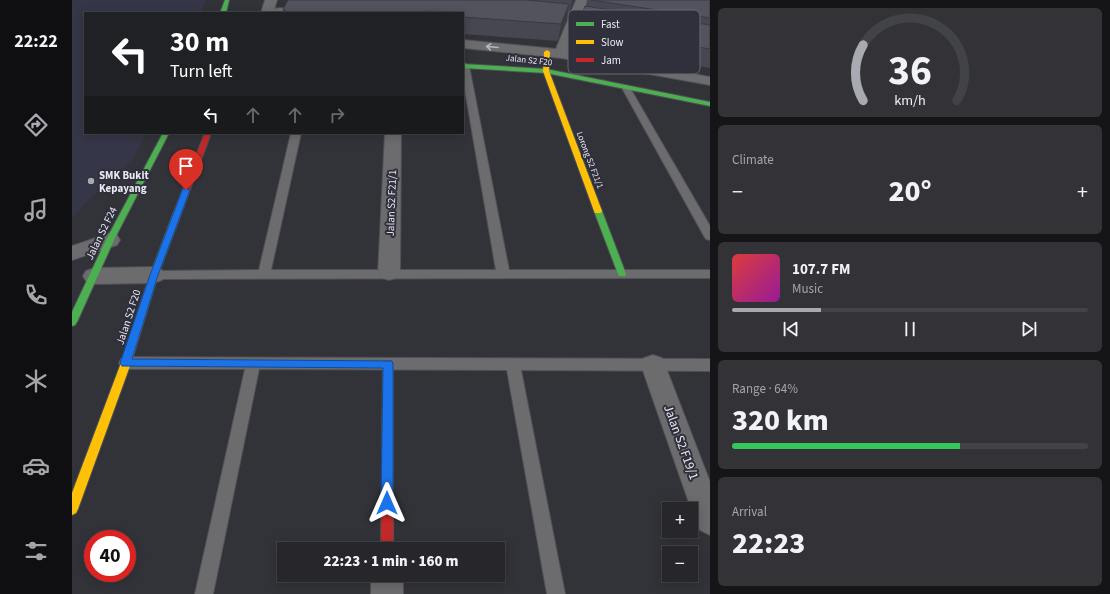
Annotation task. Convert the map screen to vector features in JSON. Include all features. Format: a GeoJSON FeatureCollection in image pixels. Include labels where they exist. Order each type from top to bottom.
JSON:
{"type":"FeatureCollection","features":[{"type":"Feature","properties":{"kind":"street"},"geometry":{"type":"LineString","coordinates":[[223,12],[227,0]]}},
{"type":"Feature","properties":{"kind":"street"},"geometry":{"type":"LineString","coordinates":[[578,10],[582,0]]}},
{"type":"Feature","properties":{"kind":"street"},"geometry":{"type":"LineString","coordinates":[[554,53],[568,30]]}},
{"type":"Feature","properties":{"kind":"street"},"geometry":{"type":"LineString","coordinates":[[464,44],[568,56]]}},
{"type":"Feature","properties":{"kind":"street","name":"Lorong S2 F21/1"},"geometry":{"type":"LineString","coordinates":[[554,53],[546,71],[622,274]]}},
{"type":"Feature","properties":{"kind":"street","name":"Jalan S2 F20"},"geometry":{"type":"LineString","coordinates":[[464,66],[546,71],[710,104]]}},
{"type":"Feature","properties":{"kind":"street"},"geometry":{"type":"LineString","coordinates":[[671,74],[710,81]]}},
{"type":"Feature","properties":{"kind":"street","name":"Jalan S2 F24"},"geometry":{"type":"LineString","coordinates":[[72,322],[110,240],[165,134]]}},
{"type":"Feature","properties":{"kind":"street","name":"Jalan S2 F20"},"geometry":{"type":"LineString","coordinates":[[72,509],[126,363],[154,275],[208,134]]}},
{"type":"Feature","properties":{"kind":"street","name":"Jalan S2 F21/1"},"geometry":{"type":"LineString","coordinates":[[388,274],[393,134]]}},
{"type":"Feature","properties":{"kind":"street"},"geometry":{"type":"LineString","coordinates":[[72,253],[110,240]]}},
{"type":"Feature","properties":{"kind":"street"},"geometry":{"type":"LineString","coordinates":[[94,276],[154,275]]}},
{"type":"Feature","properties":{"kind":"street"},"geometry":{"type":"LineString","coordinates":[[387,542],[388,364]]}},
{"type":"Feature","properties":{"kind":"street","name":"Jalan S2 F19/1"},"geometry":{"type":"LineString","coordinates":[[653,365],[710,520]]}},
{"type":"Feature","properties":{"kind":"street"},"geometry":{"type":"LineString","coordinates":[[387,582],[387,594]]}},
{"type":"Feature","properties":{"kind":"lane"},"geometry":{"type":"LineString","coordinates":[[268,8],[306,9]]}},
{"type":"Feature","properties":{"kind":"lane"},"geometry":{"type":"LineString","coordinates":[[464,66],[503,273]]}},
{"type":"Feature","properties":{"kind":"lane"},"geometry":{"type":"LineString","coordinates":[[626,88],[710,236]]}},
{"type":"Feature","properties":{"kind":"lane"},"geometry":{"type":"LineString","coordinates":[[264,275],[296,134]]}},
{"type":"Feature","properties":{"kind":"lane"},"geometry":{"type":"LineString","coordinates":[[154,275],[503,273],[710,274]]}},
{"type":"Feature","properties":{"kind":"lane"},"geometry":{"type":"LineString","coordinates":[[126,363],[710,365]]}},
{"type":"Feature","properties":{"kind":"lane"},"geometry":{"type":"LineString","coordinates":[[204,594],[253,364]]}},
{"type":"Feature","properties":{"kind":"lane"},"geometry":{"type":"LineString","coordinates":[[513,364],[556,594]]}},
{"type":"Feature","properties":{"kind":"shaded area"},"geometry":{"type":"Polygon","coordinates":[[[72,0],[206,0],[201,12],[84,12],[84,134],[146,134],[133,160],[87,202],[72,218],[72,0]]]}},
{"type":"Feature","properties":{"kind":"building"},"geometry":{"type":"Polygon","coordinates":[[[288,0],[527,0],[569,4],[561,24],[464,17],[464,12],[288,12],[283,9],[288,0]]]}},
{"type":"Feature","properties":{"kind":"building"},"geometry":{"type":"Polygon","coordinates":[[[591,0],[710,0],[710,18],[700,16],[700,10],[657,10],[591,0]]]}},
{"type":"Feature","properties":{"kind":"building"},"geometry":{"type":"Polygon","coordinates":[[[585,6],[611,10],[583,10],[585,6]]]}},
{"type":"Feature","properties":{"kind":"building"},"geometry":{"type":"Polygon","coordinates":[[[700,23],[710,25],[710,49],[700,47],[700,23]]]}},
{"type":"Feature","properties":{"kind":"traffic: fast"},"geometry":{"type":"LineString","coordinates":[[223,12],[227,0]]}},
{"type":"Feature","properties":{"kind":"traffic: fast"},"geometry":{"type":"LineString","coordinates":[[464,66],[546,71],[710,104]]}},
{"type":"Feature","properties":{"kind":"traffic: fast"},"geometry":{"type":"LineString","coordinates":[[72,322],[110,240],[165,134]]}},
{"type":"Feature","properties":{"kind":"traffic: fast"},"geometry":{"type":"LineString","coordinates":[[598,211],[622,274]]}},
{"type":"Feature","properties":{"kind":"traffic: slow"},"geometry":{"type":"LineString","coordinates":[[547,52],[546,71],[598,211]]}},
{"type":"Feature","properties":{"kind":"traffic: slow"},"geometry":{"type":"LineString","coordinates":[[72,509],[126,363],[154,275],[177,214]]}},
{"type":"Feature","properties":{"kind":"traffic: jam"},"geometry":{"type":"LineString","coordinates":[[177,214],[208,134]]}},
{"type":"Feature","properties":{"kind":"traffic: jam"},"geometry":{"type":"LineString","coordinates":[[387,542],[388,364]]}},
{"type":"Feature","properties":{"kind":"place","name":"SMK Bukit Kepayang"},"geometry":{"type":"Point","coordinates":[91,181]}},
{"type":"Feature","properties":{"kind":"route"},"geometry":{"type":"LineString","coordinates":[[186,190],[154,275],[126,363],[388,364],[387,503]]}}]}
